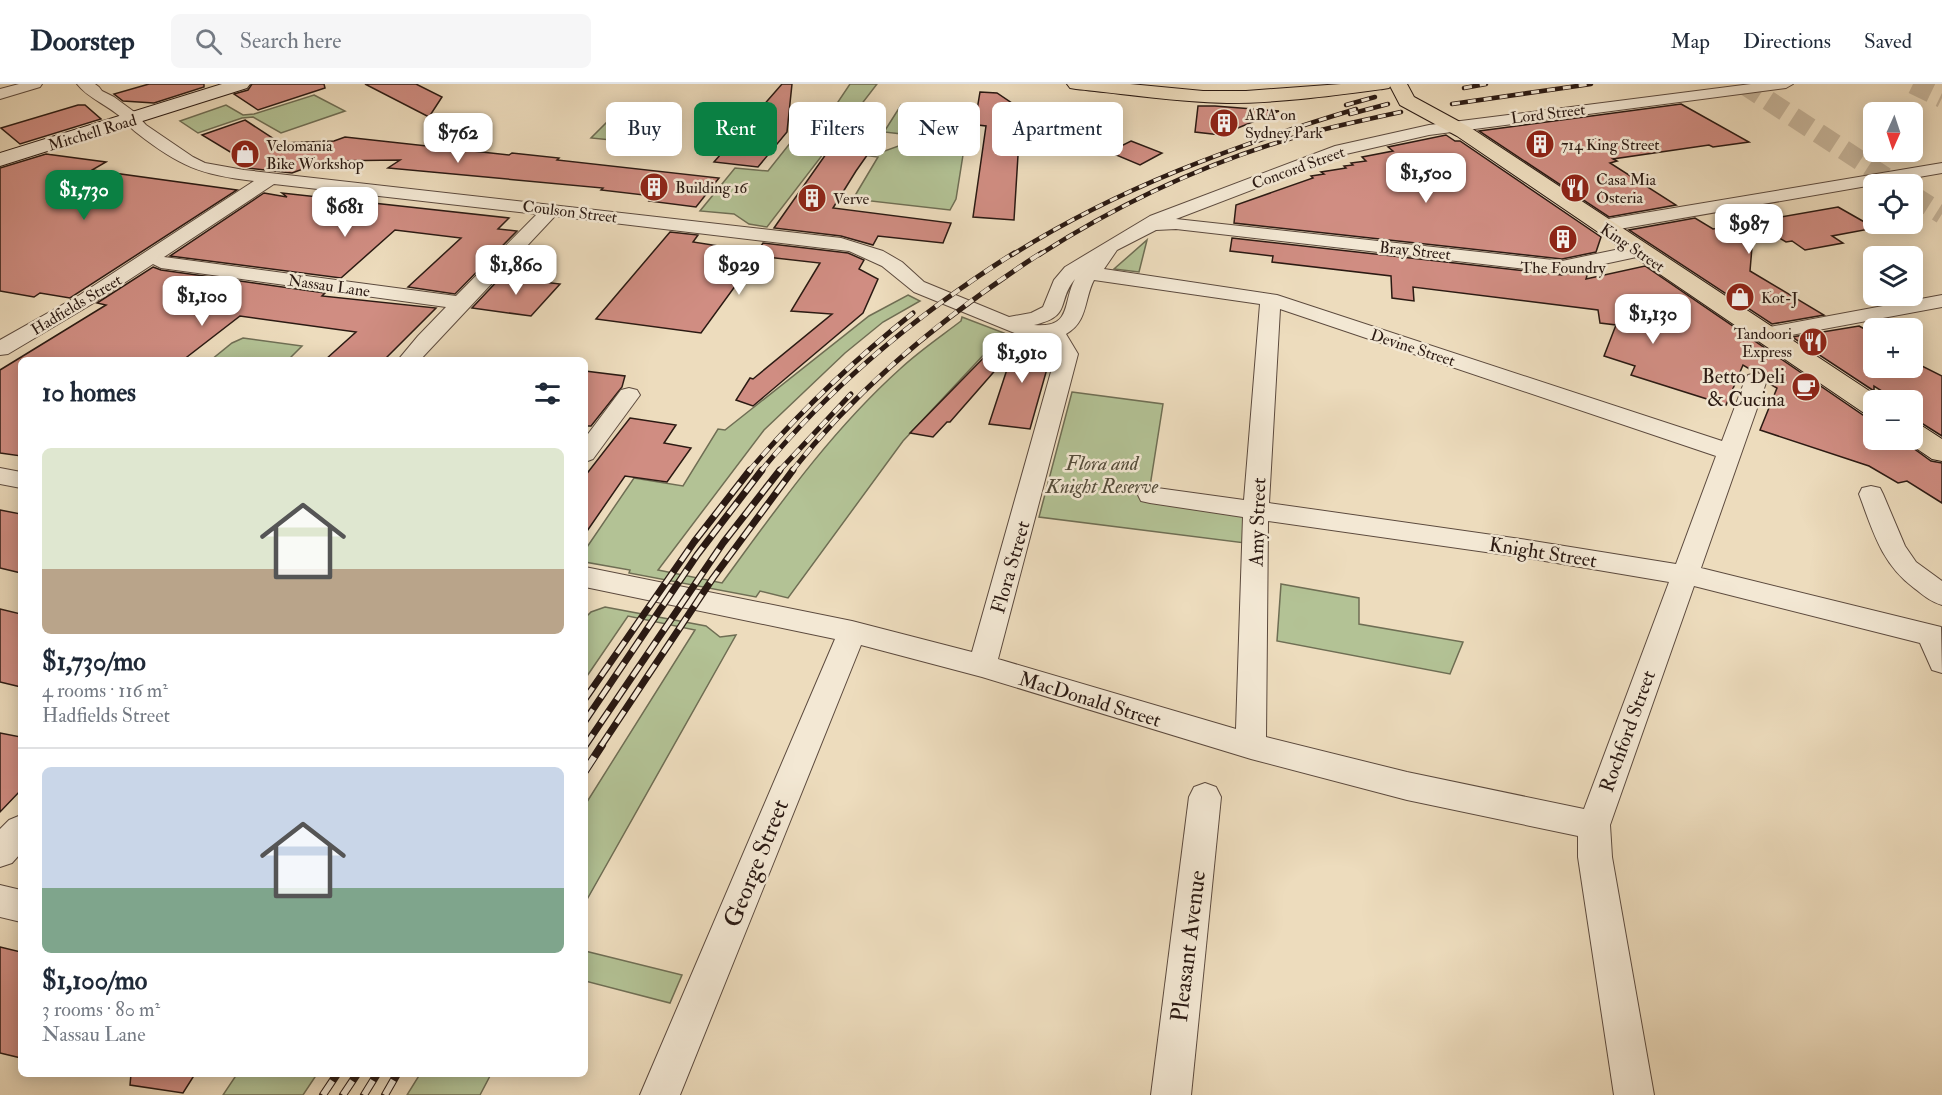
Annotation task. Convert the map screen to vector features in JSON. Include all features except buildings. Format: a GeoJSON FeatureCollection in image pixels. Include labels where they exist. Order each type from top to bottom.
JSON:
{"type":"FeatureCollection","features":[{"type":"Feature","properties":{"kind":"main road"},"geometry":{"type":"LineString","coordinates":[[1076,84],[1245,98],[1303,95],[1383,84]]}},
{"type":"Feature","properties":{"kind":"main road"},"geometry":{"type":"LineString","coordinates":[[1271,87],[1291,84]]}},
{"type":"Feature","properties":{"kind":"main road"},"geometry":{"type":"LineString","coordinates":[[1083,85],[1271,87],[1330,84]]}},
{"type":"Feature","properties":{"kind":"main road"},"geometry":{"type":"LineString","coordinates":[[1398,84],[1407,101]]}},
{"type":"Feature","properties":{"kind":"main road","name":"King Street"},"geometry":{"type":"LineString","coordinates":[[1362,87],[1407,101],[1433,117],[1454,125],[1863,399]]}},
{"type":"Feature","properties":{"kind":"main road","name":"King Street"},"geometry":{"type":"LineString","coordinates":[[1425,89],[1454,125]]}},
{"type":"Feature","properties":{"kind":"main road"},"geometry":{"type":"LineString","coordinates":[[1923,439],[1942,452]]}},
{"type":"Feature","properties":{"kind":"street"},"geometry":{"type":"LineString","coordinates":[[0,94],[35,84]]}},
{"type":"Feature","properties":{"kind":"street","name":"Coulson Street"},"geometry":{"type":"LineString","coordinates":[[84,84],[176,155],[201,167],[271,178],[552,209],[851,247],[884,259],[914,285],[1030,331],[1054,332],[1066,327],[1072,320],[1083,281],[1104,259],[1108,249]]}},
{"type":"Feature","properties":{"kind":"street","name":"Mitchell Road"},"geometry":{"type":"LineString","coordinates":[[0,160],[241,84]]}},
{"type":"Feature","properties":{"kind":"street","name":"Mitchell Road"},"geometry":{"type":"LineString","coordinates":[[185,103],[259,84]]}},
{"type":"Feature","properties":{"kind":"street","name":"Lord Street"},"geometry":{"type":"LineString","coordinates":[[1454,125],[1786,84]]}},
{"type":"Feature","properties":{"kind":"street","name":"Concord Street"},"geometry":{"type":"LineString","coordinates":[[1186,218],[1341,150],[1454,125]]}},
{"type":"Feature","properties":{"kind":"street"},"geometry":{"type":"LineString","coordinates":[[1602,226],[1942,168]]}},
{"type":"Feature","properties":{"kind":"street","name":"Hadfields Street"},"geometry":{"type":"LineString","coordinates":[[0,349],[85,300],[271,178]]}},
{"type":"Feature","properties":{"kind":"street"},"geometry":{"type":"LineString","coordinates":[[411,357],[425,340],[552,209]]}},
{"type":"Feature","properties":{"kind":"street","name":"Bray Street"},"geometry":{"type":"LineString","coordinates":[[1149,226],[1170,224],[1186,218],[1562,267],[1639,251]]}},
{"type":"Feature","properties":{"kind":"street","name":"Coulson Street"},"geometry":{"type":"LineString","coordinates":[[1005,321],[1044,317],[1052,311],[1069,274],[1093,256],[1149,226]]}},
{"type":"Feature","properties":{"kind":"street","name":"Nassau Lane"},"geometry":{"type":"LineString","coordinates":[[161,262],[461,303]]}},
{"type":"Feature","properties":{"kind":"street","name":"Devine Street"},"geometry":{"type":"LineString","coordinates":[[1089,273],[1270,299],[1729,452]]}},
{"type":"Feature","properties":{"kind":"street","name":"Amy Street"},"geometry":{"type":"LineString","coordinates":[[1251,746],[1256,509],[1270,299]]}},
{"type":"Feature","properties":{"kind":"street"},"geometry":{"type":"LineString","coordinates":[[1764,334],[1942,300]]}},
{"type":"Feature","properties":{"kind":"street","name":"Flora Street"},"geometry":{"type":"LineString","coordinates":[[982,666],[1067,354],[1054,332]]}},
{"type":"Feature","properties":{"kind":"street","name":"Rochford Street"},"geometry":{"type":"LineString","coordinates":[[1635,1095],[1595,857],[1594,825],[1683,575],[1756,380]]}},
{"type":"Feature","properties":{"kind":"street"},"geometry":{"type":"LineString","coordinates":[[588,448],[629,395]]}},
{"type":"Feature","properties":{"kind":"street"},"geometry":{"type":"LineString","coordinates":[[0,476],[18,479]]}},
{"type":"Feature","properties":{"kind":"street"},"geometry":{"type":"LineString","coordinates":[[1871,494],[1893,549],[1907,569],[1942,596]]}},
{"type":"Feature","properties":{"kind":"street","name":"Knight Street"},"geometry":{"type":"LineString","coordinates":[[1150,495],[1256,509],[1715,580],[1937,633]]}},
{"type":"Feature","properties":{"kind":"street","name":"MacDonald Street"},"geometry":{"type":"LineString","coordinates":[[588,581],[852,632],[982,666],[1251,746],[1407,786],[1594,825]]}},
{"type":"Feature","properties":{"kind":"street","name":"George Street"},"geometry":{"type":"LineString","coordinates":[[660,1095],[852,632]]}},
{"type":"Feature","properties":{"kind":"street"},"geometry":{"type":"LineString","coordinates":[[1937,633],[1942,662]]}},
{"type":"Feature","properties":{"kind":"street","name":"Pleasant Avenue"},"geometry":{"type":"LineString","coordinates":[[1171,1095],[1205,797]]}},
{"type":"Feature","properties":{"kind":"street"},"geometry":{"type":"LineString","coordinates":[[0,852],[18,833]]}},
{"type":"Feature","properties":{"kind":"street"},"geometry":{"type":"LineString","coordinates":[[0,901],[18,905]]}},
{"type":"Feature","properties":{"kind":"green space"},"geometry":{"type":"Polygon","coordinates":[[[850,84],[877,84],[863,102],[838,102],[850,84]]]}},
{"type":"Feature","properties":{"kind":"green space"},"geometry":{"type":"Polygon","coordinates":[[[314,95],[345,111],[281,133],[253,117],[242,118],[198,133],[180,121],[226,105],[243,115],[254,114],[314,95]]]}},
{"type":"Feature","properties":{"kind":"green space"},"geometry":{"type":"Polygon","coordinates":[[[898,110],[898,134],[886,132],[898,110]]]}},
{"type":"Feature","properties":{"kind":"green space"},"geometry":{"type":"Polygon","coordinates":[[[606,123],[606,140],[591,138],[606,123]]]}},
{"type":"Feature","properties":{"kind":"green space"},"geometry":{"type":"Polygon","coordinates":[[[789,145],[789,156],[822,156],[767,227],[749,224],[734,214],[700,211],[735,168],[768,171],[789,145]]]}},
{"type":"Feature","properties":{"kind":"green space"},"geometry":{"type":"Polygon","coordinates":[[[898,146],[898,156],[963,156],[956,199],[950,210],[853,199],[878,157],[870,156],[886,156],[886,151],[898,146]]]}},
{"type":"Feature","properties":{"kind":"green space"},"geometry":{"type":"Polygon","coordinates":[[[1147,240],[1139,272],[1114,269],[1147,240]]]}},
{"type":"Feature","properties":{"kind":"green space"},"geometry":{"type":"Polygon","coordinates":[[[908,295],[920,301],[883,322],[845,353],[764,430],[658,570],[722,583],[827,445],[850,418],[907,363],[961,321],[962,317],[1004,333],[903,441],[788,598],[760,591],[756,597],[629,573],[630,570],[588,563],[588,546],[634,478],[683,486],[718,429],[725,430],[869,316],[908,295]]]}},
{"type":"Feature","properties":{"kind":"green space"},"geometry":{"type":"Polygon","coordinates":[[[243,338],[302,346],[291,357],[215,357],[232,343],[243,338]]]}},
{"type":"Feature","properties":{"kind":"green space","name":"Flora and Knight Reserve"},"geometry":{"type":"Polygon","coordinates":[[[1072,392],[1163,404],[1148,499],[1246,513],[1245,543],[1039,517],[1072,392]]]}},
{"type":"Feature","properties":{"kind":"green space"},"geometry":{"type":"Polygon","coordinates":[[[1281,584],[1359,598],[1359,624],[1463,642],[1450,674],[1277,641],[1281,584]]]}},
{"type":"Feature","properties":{"kind":"green space"},"geometry":{"type":"Polygon","coordinates":[[[605,607],[706,626],[720,637],[736,635],[588,898],[588,800],[695,630],[628,616],[588,675],[588,615],[605,607]]]}},
{"type":"Feature","properties":{"kind":"green space"},"geometry":{"type":"Polygon","coordinates":[[[588,952],[682,975],[670,1003],[588,982],[588,952]]]}},
{"type":"Feature","properties":{"kind":"green space"},"geometry":{"type":"Polygon","coordinates":[[[235,1077],[315,1077],[303,1095],[223,1095],[235,1077]]]}},
{"type":"Feature","properties":{"kind":"green space"},"geometry":{"type":"Polygon","coordinates":[[[418,1077],[489,1077],[480,1095],[407,1095],[418,1077]]]}},
{"type":"Feature","properties":{"kind":"tunnel"},"geometry":{"type":"LineString","coordinates":[[1743,84],[1881,174]]}},
{"type":"Feature","properties":{"kind":"tunnel"},"geometry":{"type":"LineString","coordinates":[[1913,84],[1942,98]]}},
{"type":"Feature","properties":{"kind":"tunnel"},"geometry":{"type":"LineString","coordinates":[[1923,202],[1942,214]]}},
{"type":"Feature","properties":{"kind":"railway"},"geometry":{"type":"LineString","coordinates":[[1464,88],[1486,84]]}},
{"type":"Feature","properties":{"kind":"railway"},"geometry":{"type":"LineString","coordinates":[[1452,104],[1591,84]]}},
{"type":"Feature","properties":{"kind":"railway"},"geometry":{"type":"LineString","coordinates":[[1346,105],[1375,97]]}},
{"type":"Feature","properties":{"kind":"railway"},"geometry":{"type":"LineString","coordinates":[[1350,114],[1388,104]]}},
{"type":"Feature","properties":{"kind":"railway"},"geometry":{"type":"LineString","coordinates":[[1012,255],[1094,209],[1179,170],[1222,153],[1356,109]]}},
{"type":"Feature","properties":{"kind":"railway"},"geometry":{"type":"LineString","coordinates":[[1039,255],[1104,216],[1208,167],[1317,131],[1401,112]]}},
{"type":"Feature","properties":{"kind":"railway"},"geometry":{"type":"LineString","coordinates":[[761,471],[817,409],[879,352],[944,300],[1014,253]]}},
{"type":"Feature","properties":{"kind":"railway"},"geometry":{"type":"LineString","coordinates":[[792,471],[818,439],[907,352],[972,300],[1041,253]]}},
{"type":"Feature","properties":{"kind":"railway"},"geometry":{"type":"LineString","coordinates":[[749,471],[827,388],[913,313]]}},
{"type":"Feature","properties":{"kind":"railway"},"geometry":{"type":"LineString","coordinates":[[779,471],[851,394]]}},
{"type":"Feature","properties":{"kind":"railway"},"geometry":{"type":"LineString","coordinates":[[588,695],[694,542],[750,470]]}},
{"type":"Feature","properties":{"kind":"railway"},"geometry":{"type":"LineString","coordinates":[[588,717],[697,555],[762,470]]}},
{"type":"Feature","properties":{"kind":"railway"},"geometry":{"type":"LineString","coordinates":[[588,742],[723,543],[780,470]]}},
{"type":"Feature","properties":{"kind":"railway"},"geometry":{"type":"LineString","coordinates":[[601,746],[713,578],[793,470]]}},
{"type":"Feature","properties":{"kind":"railway"},"geometry":{"type":"LineString","coordinates":[[588,766],[602,745]]}},
{"type":"Feature","properties":{"kind":"railway"},"geometry":{"type":"LineString","coordinates":[[323,1095],[335,1077]]}},
{"type":"Feature","properties":{"kind":"railway"},"geometry":{"type":"LineString","coordinates":[[343,1095],[355,1077]]}},
{"type":"Feature","properties":{"kind":"railway"},"geometry":{"type":"LineString","coordinates":[[364,1095],[375,1077]]}},
{"type":"Feature","properties":{"kind":"railway"},"geometry":{"type":"LineString","coordinates":[[385,1095],[395,1077]]}},
{"type":"Feature","properties":{"kind":"place","name":"ARA on Sydney Park"},"geometry":{"type":"Point","coordinates":[1224,123]}},
{"type":"Feature","properties":{"kind":"place","name":"714 King Street"},"geometry":{"type":"Point","coordinates":[1540,144]}},
{"type":"Feature","properties":{"kind":"place","name":"Velomania Bike Workshop"},"geometry":{"type":"Point","coordinates":[245,154]}},
{"type":"Feature","properties":{"kind":"place","name":"Building 16"},"geometry":{"type":"Point","coordinates":[654,187]}},
{"type":"Feature","properties":{"kind":"place","name":"Casa Mia Osteria"},"geometry":{"type":"Point","coordinates":[1575,188]}},
{"type":"Feature","properties":{"kind":"place","name":"Verve"},"geometry":{"type":"Point","coordinates":[812,198]}},
{"type":"Feature","properties":{"kind":"place","name":"The Foundry"},"geometry":{"type":"Point","coordinates":[1563,239]}},
{"type":"Feature","properties":{"kind":"place","name":"Kot-J"},"geometry":{"type":"Point","coordinates":[1740,297]}},
{"type":"Feature","properties":{"kind":"place","name":"Tandoori Express"},"geometry":{"type":"Point","coordinates":[1813,342]}},
{"type":"Feature","properties":{"kind":"place","name":"Betto Deli & Cucina"},"geometry":{"type":"Point","coordinates":[1806,387]}}]}
